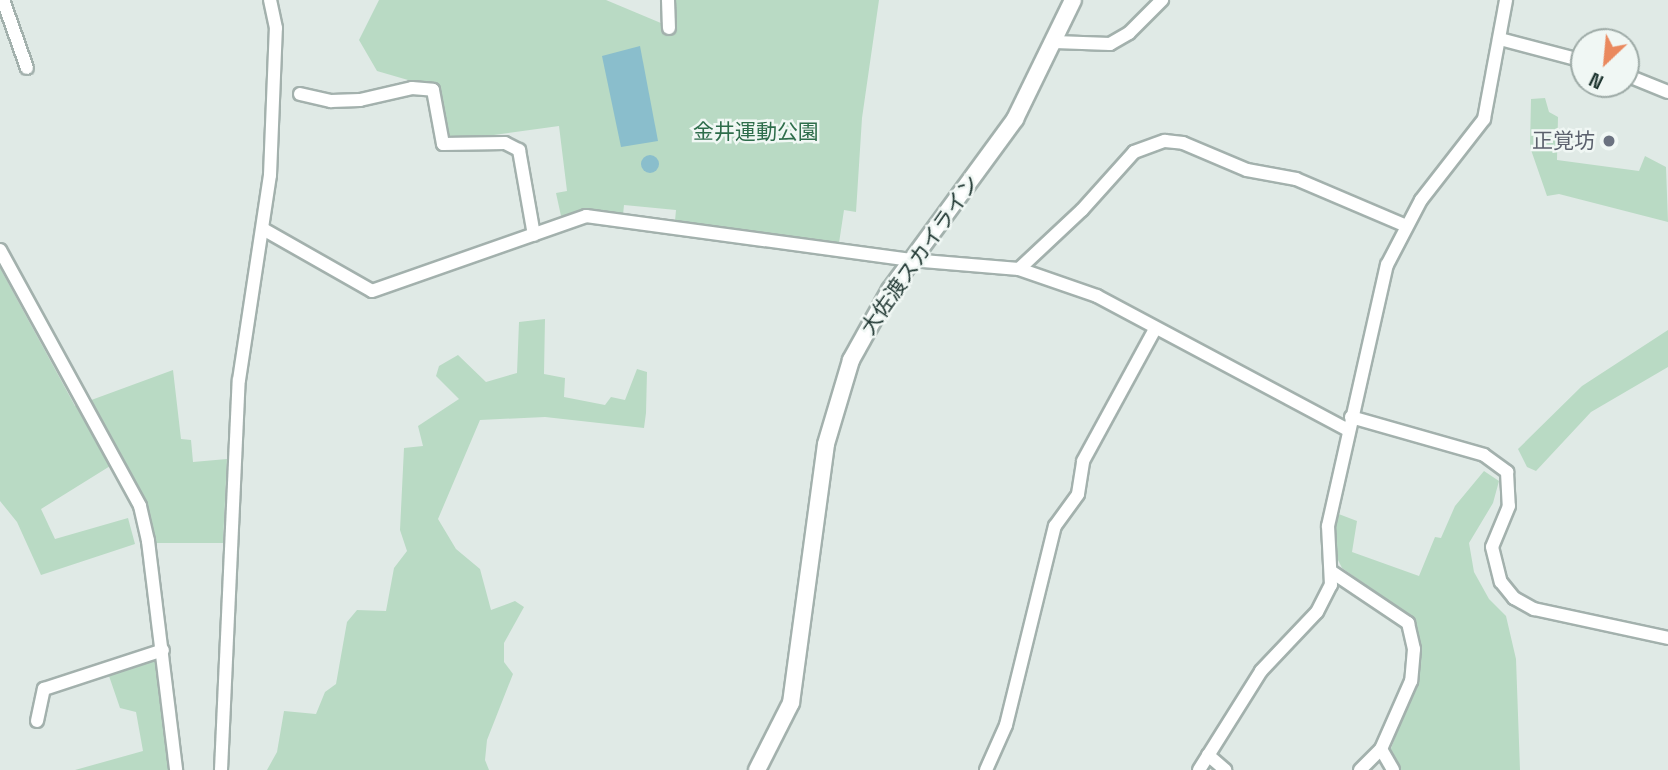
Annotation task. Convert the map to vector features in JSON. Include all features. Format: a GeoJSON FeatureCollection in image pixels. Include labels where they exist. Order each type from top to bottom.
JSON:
{"type":"FeatureCollection","features":[{"type":"Feature","properties":{"kind":"street"},"geometry":{"type":"LineString","coordinates":[[3,0],[27,68]]}},
{"type":"Feature","properties":{"kind":"street"},"geometry":{"type":"LineString","coordinates":[[221,770],[239,380],[263,229],[275,82],[276,28],[270,0]]}},
{"type":"Feature","properties":{"kind":"street"},"geometry":{"type":"LineString","coordinates":[[667,0],[669,29]]}},
{"type":"Feature","properties":{"kind":"street","name":"大佐渡スカイライン"},"geometry":{"type":"LineString","coordinates":[[757,770],[784,720],[796,682],[832,414],[862,337],[911,260],[1015,118],[1055,42],[1073,0]]}},
{"type":"Feature","properties":{"kind":"street"},"geometry":{"type":"LineString","coordinates":[[1055,42],[1110,44],[1129,33],[1162,0]]}},
{"type":"Feature","properties":{"kind":"street"},"geometry":{"type":"LineString","coordinates":[[1199,770],[1261,671],[1317,612],[1331,585],[1328,526],[1387,265],[1406,226],[1484,119],[1506,0]]}},
{"type":"Feature","properties":{"kind":"street"},"geometry":{"type":"LineString","coordinates":[[1500,39],[1570,57]]}},
{"type":"Feature","properties":{"kind":"street"},"geometry":{"type":"LineString","coordinates":[[1640,81],[1668,92]]}},
{"type":"Feature","properties":{"kind":"street"},"geometry":{"type":"LineString","coordinates":[[300,94],[331,101],[360,100],[412,88],[433,90],[443,144],[505,143],[519,150],[534,235]]}},
{"type":"Feature","properties":{"kind":"street"},"geometry":{"type":"LineString","coordinates":[[1019,269],[1082,210],[1134,152],[1165,141],[1183,143],[1247,170],[1296,179],[1406,226]]}},
{"type":"Feature","properties":{"kind":"street"},"geometry":{"type":"LineString","coordinates":[[263,229],[372,291],[594,216],[911,260],[1019,269],[1097,296],[1155,329],[1349,424],[1484,455],[1507,472],[1509,506],[1492,547],[1501,582],[1514,598],[1534,609],[1668,638]]}},
{"type":"Feature","properties":{"kind":"street"},"geometry":{"type":"LineString","coordinates":[[0,250],[140,506],[163,650],[176,770]]}},
{"type":"Feature","properties":{"kind":"street"},"geometry":{"type":"LineString","coordinates":[[986,770],[1006,725],[1055,526],[1078,494],[1083,461],[1155,329]]}},
{"type":"Feature","properties":{"kind":"street"},"geometry":{"type":"LineString","coordinates":[[1332,572],[1408,623],[1415,649],[1411,681],[1381,749],[1360,770]]}},
{"type":"Feature","properties":{"kind":"street"},"geometry":{"type":"LineString","coordinates":[[37,722],[44,689],[163,650]]}},
{"type":"Feature","properties":{"kind":"street"},"geometry":{"type":"LineString","coordinates":[[1381,749],[1393,770]]}},
{"type":"Feature","properties":{"kind":"street"},"geometry":{"type":"LineString","coordinates":[[1208,755],[1225,770]]}},
{"type":"Feature","properties":{"kind":"green space","name":"金井運動公園"},"geometry":{"type":"Polygon","coordinates":[[[379,0],[606,0],[668,26],[673,0],[879,0],[862,118],[856,212],[844,210],[839,243],[675,221],[676,210],[624,205],[623,215],[585,211],[561,216],[556,193],[567,191],[559,126],[451,141],[446,137],[439,89],[377,71],[359,40],[379,0]]]}},
{"type":"Feature","properties":{"kind":"green space"},"geometry":{"type":"Polygon","coordinates":[[[1545,98],[1549,112],[1558,117],[1557,160],[1639,171],[1645,156],[1666,167],[1668,222],[1559,194],[1547,196],[1530,147],[1531,99],[1545,98]]]}},
{"type":"Feature","properties":{"kind":"green space"},"geometry":{"type":"Polygon","coordinates":[[[0,268],[75,406],[173,370],[181,439],[191,440],[193,462],[227,459],[223,543],[155,543],[139,487],[123,458],[41,509],[55,539],[128,518],[135,544],[41,575],[17,522],[0,501],[0,268]]]}},
{"type":"Feature","properties":{"kind":"green space"},"geometry":{"type":"Polygon","coordinates":[[[545,319],[544,374],[565,378],[564,397],[605,405],[611,397],[625,400],[637,369],[647,372],[646,413],[644,428],[545,417],[480,420],[438,519],[456,549],[480,569],[491,610],[515,601],[524,607],[504,643],[504,662],[513,674],[487,740],[485,760],[489,770],[267,770],[277,752],[284,711],[316,714],[325,692],[336,684],[347,622],[357,610],[386,611],[394,568],[407,551],[400,530],[404,448],[423,446],[418,426],[459,399],[436,376],[439,366],[458,355],[486,382],[517,373],[519,322],[545,319]]]}},
{"type":"Feature","properties":{"kind":"green space"},"geometry":{"type":"Polygon","coordinates":[[[1668,330],[1668,367],[1591,412],[1536,471],[1527,467],[1518,449],[1582,386],[1668,330]]]}},
{"type":"Feature","properties":{"kind":"green space"},"geometry":{"type":"Polygon","coordinates":[[[1484,471],[1499,481],[1493,503],[1469,543],[1474,572],[1489,599],[1506,616],[1516,659],[1520,770],[1399,770],[1390,751],[1418,678],[1419,637],[1413,618],[1342,568],[1334,552],[1336,513],[1357,521],[1352,552],[1419,576],[1435,537],[1441,538],[1455,506],[1484,471]]]}},
{"type":"Feature","properties":{"kind":"green space"},"geometry":{"type":"Polygon","coordinates":[[[156,658],[170,770],[75,770],[143,751],[136,712],[120,708],[108,673],[156,658]]]}},
{"type":"Feature","properties":{"kind":"water"},"geometry":{"type":"Polygon","coordinates":[[[640,46],[658,141],[621,147],[602,56],[640,46]]]}},
{"type":"Feature","properties":{"kind":"water"},"geometry":{"type":"Polygon","coordinates":[[[650,155],[656,158],[659,164],[656,170],[650,173],[644,170],[641,164],[644,158],[650,155]]]}},
{"type":"Feature","properties":{"kind":"place","name":"正覚坊"},"geometry":{"type":"Point","coordinates":[1609,141]}}]}
